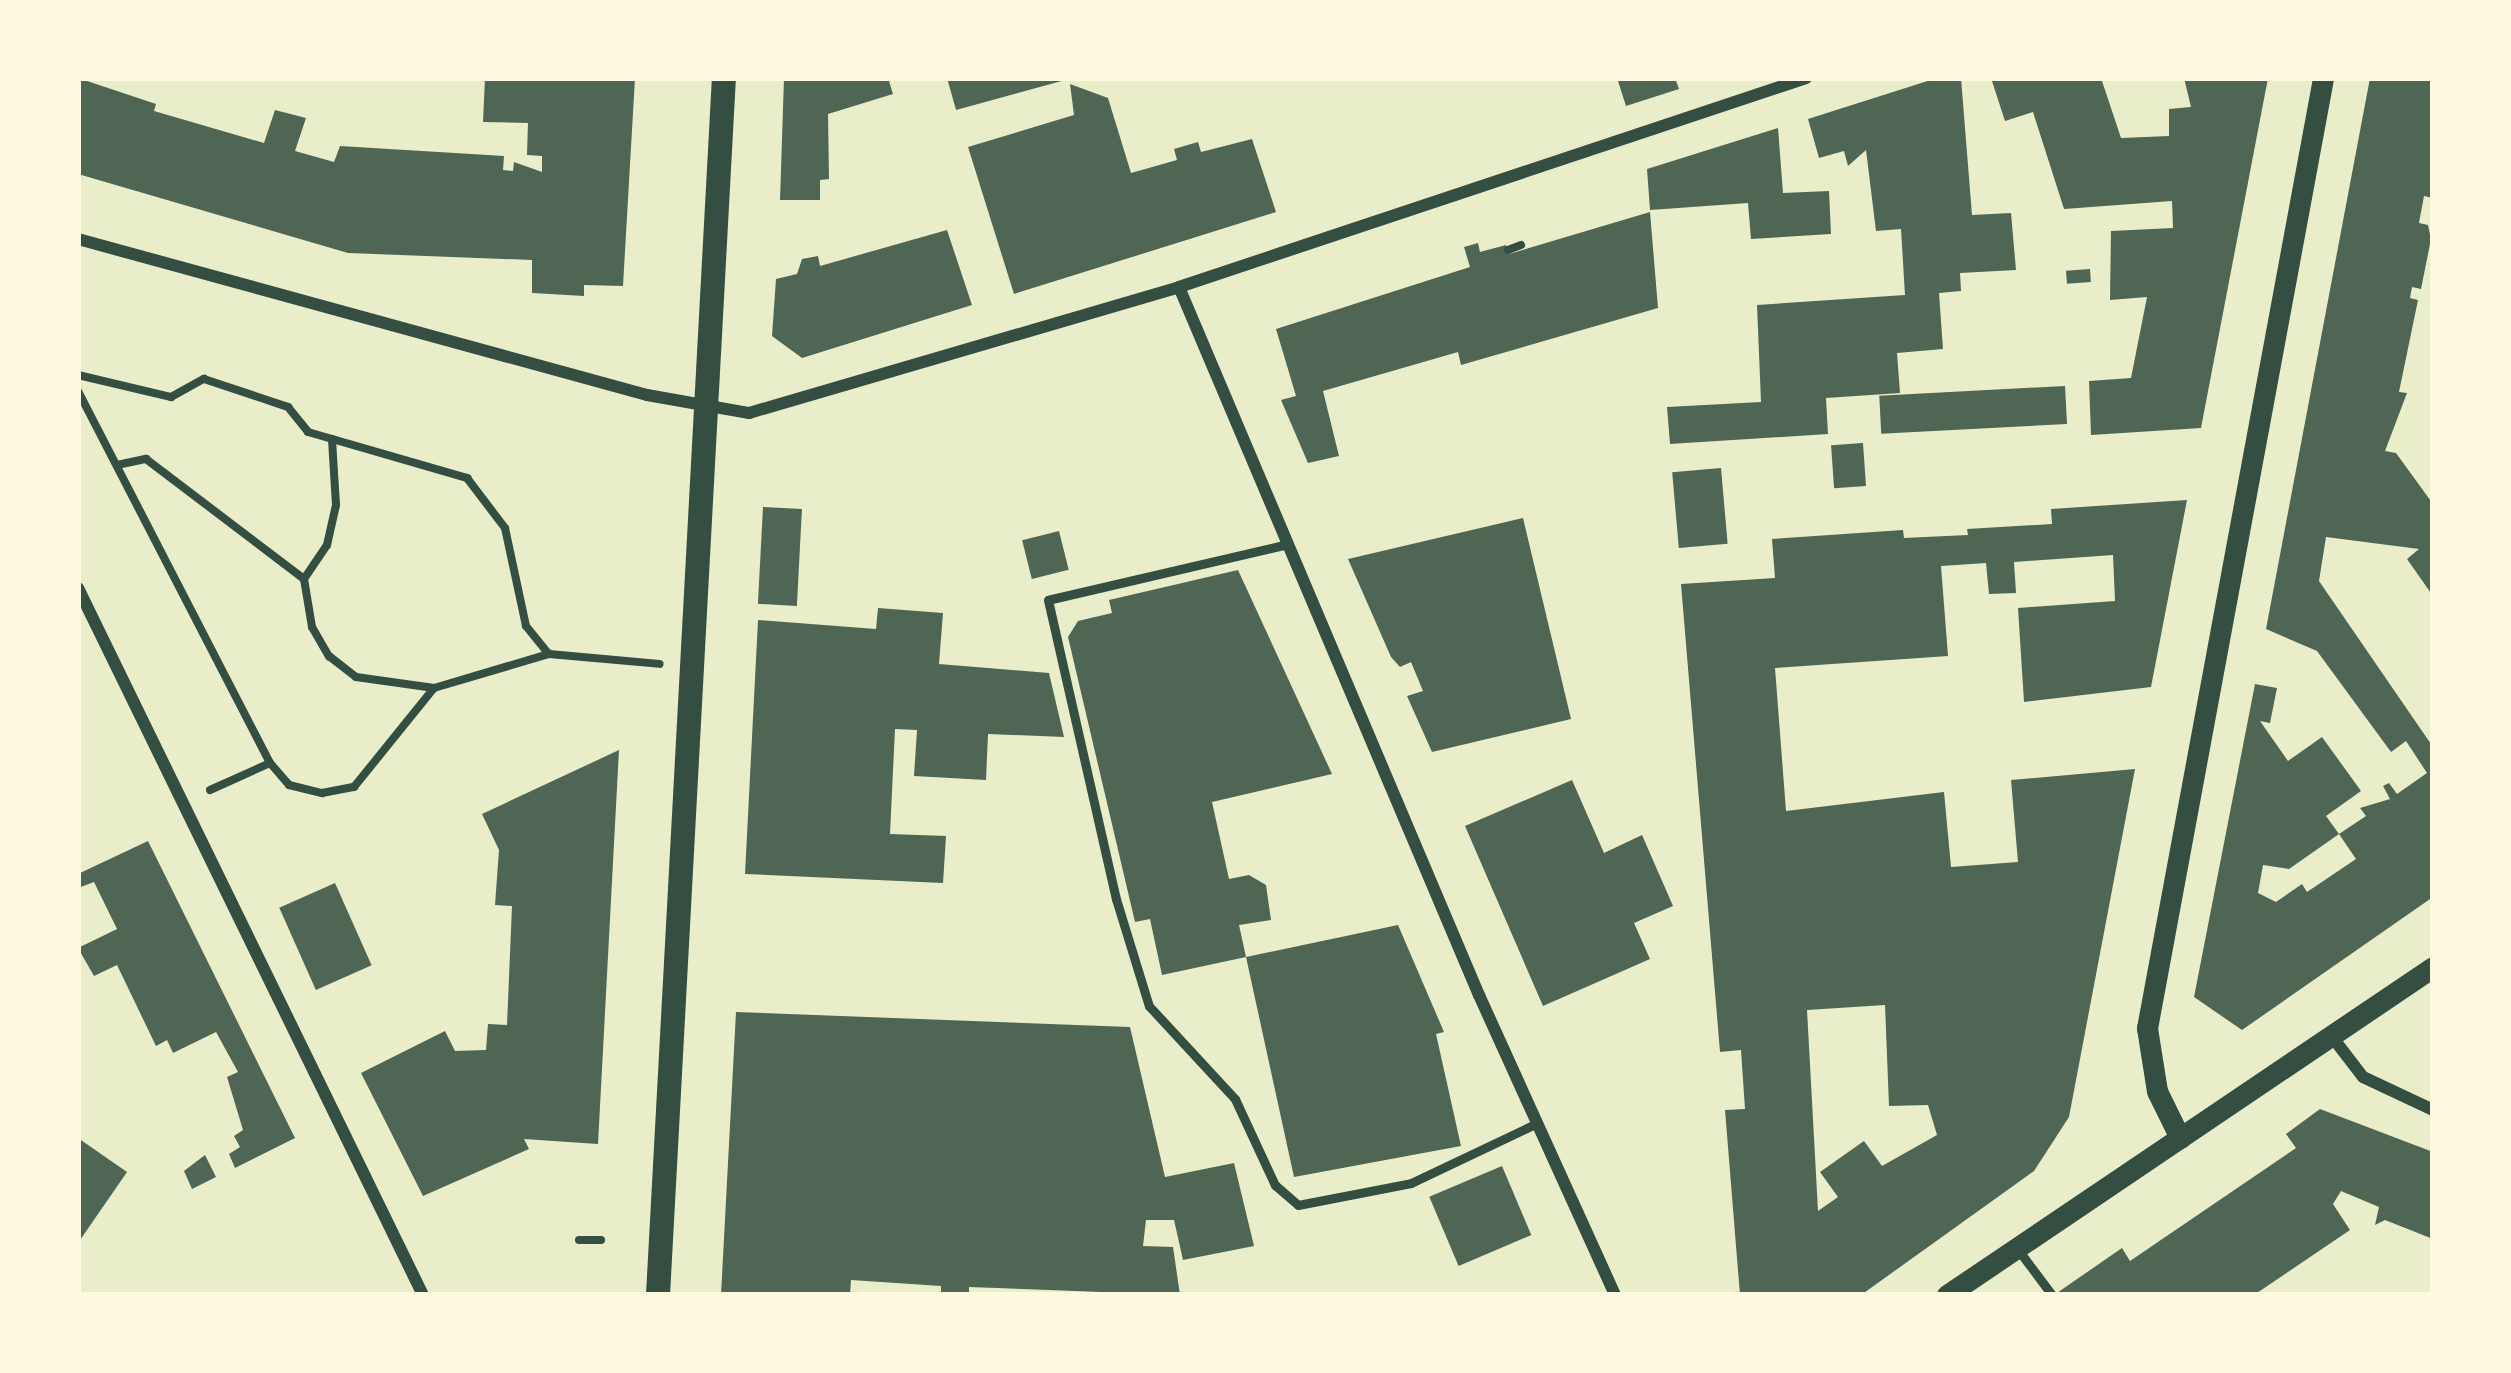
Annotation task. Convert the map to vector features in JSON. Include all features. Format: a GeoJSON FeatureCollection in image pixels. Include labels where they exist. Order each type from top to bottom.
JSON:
{"type":"FeatureCollection","features":[{"type":"Feature","properties":{"kind":"main road"},"geometry":{"type":"LineString","coordinates":[[658,1295],[724,78]]}},
{"type":"Feature","properties":{"kind":"street"},"geometry":{"type":"LineString","coordinates":[[78,239],[705,408],[749,413],[1179,287],[1806,78]]}},
{"type":"Feature","properties":{"kind":"street"},"geometry":{"type":"LineString","coordinates":[[2180,1138],[2157,1091],[2146,1028],[2323,78]]}},
{"type":"Feature","properties":{"kind":"street"},"geometry":{"type":"LineString","coordinates":[[1179,287],[1535,1124],[1616,1295]]}},
{"type":"Feature","properties":{"kind":"street"},"geometry":{"type":"LineString","coordinates":[[78,589],[423,1295]]}},
{"type":"Feature","properties":{"kind":"street"},"geometry":{"type":"LineString","coordinates":[[1947,1295],[2433,968]]}},
{"type":"Feature","properties":{"kind":"street"},"geometry":{"type":"LineString","coordinates":[[2333,1038],[2363,1077],[2433,1110]]}},
{"type":"Feature","properties":{"kind":"lane"},"geometry":{"type":"LineString","coordinates":[[1288,544],[1048,600],[1115,899],[1149,1006],[1235,1099],[1275,1185],[1298,1205],[1411,1183],[1535,1124]]}},
{"type":"Feature","properties":{"kind":"lane"},"geometry":{"type":"LineString","coordinates":[[2016,1247],[2052,1295]]}},
{"type":"Feature","properties":{"kind":"path"},"geometry":{"type":"LineString","coordinates":[[1508,250],[1521,245]]}},
{"type":"Feature","properties":{"kind":"path"},"geometry":{"type":"LineString","coordinates":[[78,375],[171,397],[204,379],[288,406],[308,432],[477,488],[505,528],[526,626],[549,654]]}},
{"type":"Feature","properties":{"kind":"path"},"geometry":{"type":"LineString","coordinates":[[78,391],[270,764],[289,785],[322,793],[354,787],[434,688]]}},
{"type":"Feature","properties":{"kind":"path"},"geometry":{"type":"LineString","coordinates":[[304,579],[327,545],[336,506],[332,439]]}},
{"type":"Feature","properties":{"kind":"path"},"geometry":{"type":"LineString","coordinates":[[118,465],[146,459],[304,579],[312,627],[329,656],[356,676],[434,688],[549,654],[692,668]]}},
{"type":"Feature","properties":{"kind":"path"},"geometry":{"type":"LineString","coordinates":[[181,803],[270,764]]}},
{"type":"Feature","properties":{"kind":"path"},"geometry":{"type":"LineString","coordinates":[[579,1240],[601,1240]]}},
{"type":"Feature","properties":{"kind":"building"},"geometry":{"type":"Polygon","coordinates":[[[78,78],[156,104],[154,111],[264,143],[275,110],[306,118],[295,151],[334,162],[340,146],[504,156],[503,170],[513,171],[514,162],[542,172],[542,156],[527,155],[528,123],[483,122],[485,78],[635,78],[623,286],[584,285],[584,296],[532,293],[532,260],[348,253],[78,174],[78,78]]]}},
{"type":"Feature","properties":{"kind":"building"},"geometry":{"type":"Polygon","coordinates":[[[784,78],[888,78],[893,94],[828,114],[829,179],[820,180],[820,200],[780,200],[784,78]]]}},
{"type":"Feature","properties":{"kind":"building"},"geometry":{"type":"Polygon","coordinates":[[[947,78],[1069,78],[1069,79],[956,110],[947,78]]]}},
{"type":"Feature","properties":{"kind":"building"},"geometry":{"type":"Polygon","coordinates":[[[1617,78],[1675,78],[1679,89],[1626,106],[1617,78]]]}},
{"type":"Feature","properties":{"kind":"building"},"geometry":{"type":"Polygon","coordinates":[[[1937,78],[1961,78],[1972,215],[2011,213],[2016,270],[1960,273],[1961,291],[1939,293],[1943,349],[1897,353],[1900,393],[1826,398],[1828,434],[1670,444],[1667,407],[1761,402],[1757,305],[1905,295],[1901,229],[1876,231],[1866,150],[1848,166],[1844,151],[1819,158],[1808,119],[1937,78]]]}},
{"type":"Feature","properties":{"kind":"building"},"geometry":{"type":"Polygon","coordinates":[[[1991,78],[2101,78],[2121,138],[2169,136],[2169,109],[2191,107],[2184,78],[2268,78],[2201,428],[2091,435],[2089,381],[2131,378],[2147,297],[2110,300],[2111,231],[2173,228],[2172,201],[2064,209],[2033,112],[2005,121],[1991,78]]]}},
{"type":"Feature","properties":{"kind":"building"},"geometry":{"type":"Polygon","coordinates":[[[2370,78],[2433,78],[2433,198],[2424,196],[2419,223],[2428,225],[2431,239],[2421,289],[2412,287],[2410,298],[2418,300],[2399,392],[2407,393],[2385,451],[2396,453],[2433,504],[2433,596],[2407,559],[2419,549],[2326,537],[2319,581],[2433,747],[2433,897],[2242,1030],[2194,997],[2255,684],[2277,688],[2270,723],[2260,721],[2288,761],[2322,737],[2361,791],[2326,816],[2339,834],[2366,816],[2360,808],[2390,799],[2383,786],[2389,783],[2397,794],[2427,773],[2406,741],[2391,752],[2317,651],[2266,629],[2370,78]],[[2339,834],[2289,869],[2263,865],[2258,893],[2276,902],[2302,884],[2307,892],[2356,859],[2339,834]]]}},
{"type":"Feature","properties":{"kind":"building"},"geometry":{"type":"Polygon","coordinates":[[[1070,84],[1108,98],[1131,173],[1177,160],[1174,149],[1198,142],[1201,152],[1252,139],[1276,212],[1014,294],[968,147],[1074,115],[1070,84]]]}},
{"type":"Feature","properties":{"kind":"building"},"geometry":{"type":"Polygon","coordinates":[[[1778,128],[1783,193],[1829,191],[1831,234],[1751,239],[1748,203],[1650,210],[1647,169],[1778,128]]]}},
{"type":"Feature","properties":{"kind":"building"},"geometry":{"type":"Polygon","coordinates":[[[1650,212],[1658,308],[1461,365],[1458,352],[1323,391],[1339,456],[1308,463],[1281,400],[1296,396],[1276,329],[1470,267],[1464,247],[1478,243],[1480,252],[1506,245],[1509,254],[1650,212]]]}},
{"type":"Feature","properties":{"kind":"building"},"geometry":{"type":"Polygon","coordinates":[[[947,230],[972,305],[802,358],[772,336],[776,279],[797,274],[802,259],[818,256],[820,266],[947,230]]]}},
{"type":"Feature","properties":{"kind":"building"},"geometry":{"type":"Polygon","coordinates":[[[2090,269],[2091,282],[2067,284],[2066,271],[2090,269]]]}},
{"type":"Feature","properties":{"kind":"building"},"geometry":{"type":"Polygon","coordinates":[[[2065,386],[2067,424],[1881,434],[1879,396],[2065,386]]]}},
{"type":"Feature","properties":{"kind":"building"},"geometry":{"type":"Polygon","coordinates":[[[1863,443],[1866,486],[1834,488],[1831,445],[1863,443]]]}},
{"type":"Feature","properties":{"kind":"building"},"geometry":{"type":"Polygon","coordinates":[[[1721,468],[1728,544],[1679,548],[1672,472],[1721,468]]]}},
{"type":"Feature","properties":{"kind":"building"},"geometry":{"type":"Polygon","coordinates":[[[2187,500],[2151,687],[2024,702],[2018,608],[2115,601],[2113,555],[2014,562],[2016,593],[1989,594],[1986,563],[1941,566],[1948,656],[1775,668],[1786,811],[1944,792],[1951,867],[2018,862],[2011,780],[2135,769],[2069,1117],[2034,1171],[1861,1295],[1740,1295],[1725,1110],[1745,1109],[1741,1050],[1720,1052],[1681,584],[1775,578],[1772,539],[1903,530],[1904,538],[1968,535],[1967,529],[2052,524],[2051,509],[2187,500]],[[1885,1005],[1807,1010],[1818,1211],[1838,1197],[1820,1172],[1864,1141],[1882,1166],[1937,1135],[1928,1105],[1889,1106],[1885,1005]]]}},
{"type":"Feature","properties":{"kind":"building"},"geometry":{"type":"Polygon","coordinates":[[[763,507],[802,509],[797,606],[758,604],[763,507]]]}},
{"type":"Feature","properties":{"kind":"building"},"geometry":{"type":"Polygon","coordinates":[[[1523,518],[1571,719],[1432,752],[1407,696],[1423,691],[1411,662],[1400,667],[1391,657],[1348,559],[1523,518]]]}},
{"type":"Feature","properties":{"kind":"building"},"geometry":{"type":"Polygon","coordinates":[[[1059,531],[1069,570],[1032,579],[1022,540],[1059,531]]]}},
{"type":"Feature","properties":{"kind":"building"},"geometry":{"type":"Polygon","coordinates":[[[1238,570],[1332,774],[1212,802],[1229,879],[1249,875],[1266,885],[1271,920],[1239,925],[1246,957],[1162,975],[1150,919],[1135,922],[1068,637],[1078,621],[1112,613],[1109,600],[1238,570]]]}},
{"type":"Feature","properties":{"kind":"building"},"geometry":{"type":"Polygon","coordinates":[[[878,608],[943,613],[939,664],[1049,673],[1064,737],[988,734],[986,780],[914,776],[917,730],[895,729],[890,834],[946,836],[943,883],[745,874],[758,620],[876,629],[878,608]]]}},
{"type":"Feature","properties":{"kind":"building"},"geometry":{"type":"Polygon","coordinates":[[[619,750],[598,1144],[524,1139],[529,1149],[423,1196],[361,1073],[445,1031],[455,1051],[486,1050],[488,1024],[507,1025],[512,906],[495,905],[499,850],[482,814],[619,750]]]}},
{"type":"Feature","properties":{"kind":"building"},"geometry":{"type":"Polygon","coordinates":[[[1572,780],[1604,853],[1642,835],[1673,906],[1634,923],[1650,959],[1543,1006],[1465,826],[1572,780]]]}},
{"type":"Feature","properties":{"kind":"building"},"geometry":{"type":"Polygon","coordinates":[[[148,841],[295,1138],[235,1168],[229,1154],[240,1147],[234,1136],[243,1130],[227,1077],[238,1072],[216,1032],[173,1053],[167,1040],[156,1046],[117,965],[94,976],[78,948],[117,929],[94,882],[78,888],[78,874],[148,841]]]}},
{"type":"Feature","properties":{"kind":"building"},"geometry":{"type":"Polygon","coordinates":[[[335,883],[372,965],[316,990],[279,908],[335,883]]]}},
{"type":"Feature","properties":{"kind":"building"},"geometry":{"type":"Polygon","coordinates":[[[1398,925],[1444,1032],[1436,1034],[1461,1146],[1294,1177],[1246,957],[1398,925]]]}},
{"type":"Feature","properties":{"kind":"building"},"geometry":{"type":"Polygon","coordinates":[[[736,1012],[1130,1027],[1165,1177],[1234,1163],[1254,1246],[1183,1260],[1174,1220],[1146,1220],[1143,1246],[1173,1247],[1180,1295],[969,1287],[969,1294],[941,1294],[941,1286],[851,1280],[850,1295],[721,1295],[736,1012]]]}},
{"type":"Feature","properties":{"kind":"building"},"geometry":{"type":"Polygon","coordinates":[[[2320,1109],[2433,1152],[2433,1239],[2385,1220],[2375,1225],[2379,1207],[2341,1191],[2333,1204],[2350,1230],[2254,1295],[2054,1295],[2122,1248],[2130,1261],[2296,1148],[2286,1134],[2320,1109]]]}},
{"type":"Feature","properties":{"kind":"building"},"geometry":{"type":"Polygon","coordinates":[[[78,1138],[127,1172],[78,1243],[78,1138]]]}},
{"type":"Feature","properties":{"kind":"building"},"geometry":{"type":"Polygon","coordinates":[[[205,1155],[216,1177],[192,1189],[184,1171],[205,1155]]]}},
{"type":"Feature","properties":{"kind":"building"},"geometry":{"type":"Polygon","coordinates":[[[1502,1166],[1531,1235],[1459,1266],[1429,1197],[1502,1166]]]}}]}
